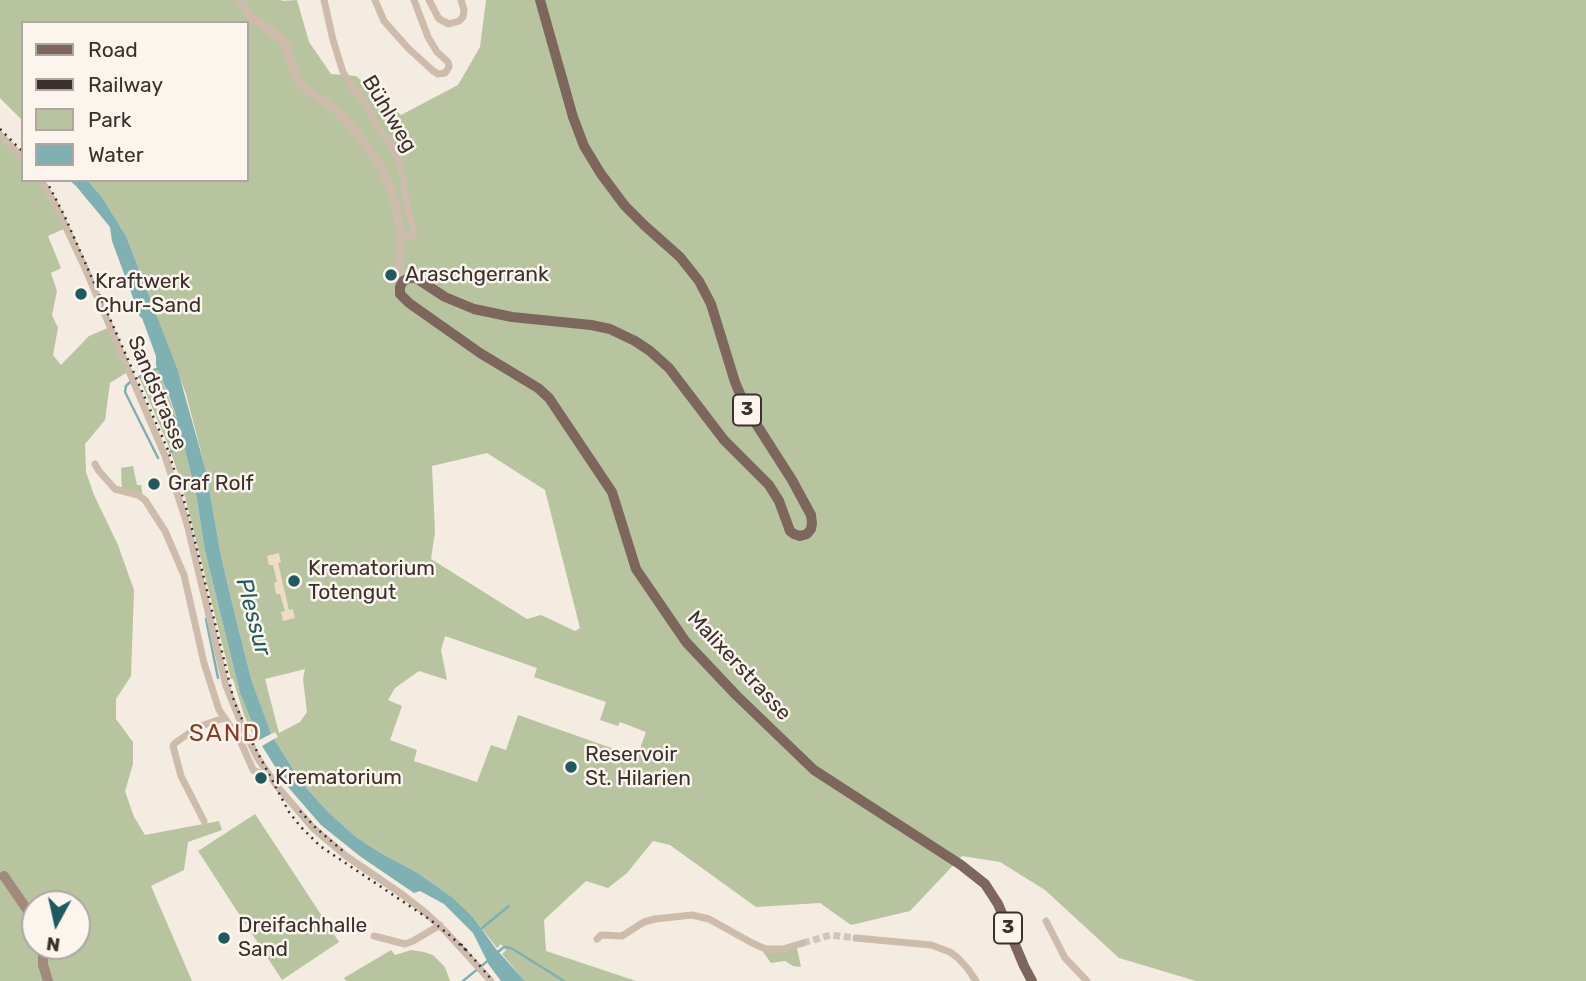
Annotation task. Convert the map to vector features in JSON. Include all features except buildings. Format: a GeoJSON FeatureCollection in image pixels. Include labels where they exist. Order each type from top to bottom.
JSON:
{"type":"FeatureCollection","features":[{"type":"Feature","properties":{"kind":"main road","name":"3"},"geometry":{"type":"LineString","coordinates":[[403,281],[416,278],[450,300],[482,312],[600,327],[644,346],[669,368],[724,440],[769,485],[779,501],[790,531],[797,536],[809,532],[812,523],[809,511],[786,469],[750,415],[704,289],[680,257],[619,200],[584,146],[561,79],[540,0]]}},
{"type":"Feature","properties":{"kind":"main road","name":"Malixerstrasse"},"geometry":{"type":"LineString","coordinates":[[403,281],[399,290],[405,300],[549,398],[612,492],[635,569],[692,649],[814,770],[961,865],[985,884],[998,904],[1032,981]]}},
{"type":"Feature","properties":{"kind":"main road"},"geometry":{"type":"LineString","coordinates":[[4,876],[21,900]]}},
{"type":"Feature","properties":{"kind":"main road"},"geometry":{"type":"LineString","coordinates":[[43,960],[48,981]]}},
{"type":"Feature","properties":{"kind":"street"},"geometry":{"type":"LineString","coordinates":[[239,0],[251,17],[286,45],[300,84],[338,112],[375,155],[394,198],[401,239],[398,268],[403,281]]}},
{"type":"Feature","properties":{"kind":"street","name":"Bühlweg"},"geometry":{"type":"LineString","coordinates":[[324,0],[343,72],[368,107],[399,162],[414,230],[412,236],[401,239]]}},
{"type":"Feature","properties":{"kind":"street"},"geometry":{"type":"LineString","coordinates":[[375,0],[385,22],[408,48],[435,72],[445,73],[449,67],[448,62],[429,40],[414,0]]}},
{"type":"Feature","properties":{"kind":"street"},"geometry":{"type":"LineString","coordinates":[[429,0],[439,19],[449,24],[459,22],[463,16],[461,0]]}},
{"type":"Feature","properties":{"kind":"street"},"geometry":{"type":"LineString","coordinates":[[0,135],[21,156]]}},
{"type":"Feature","properties":{"kind":"street","name":"Sandstrasse"},"geometry":{"type":"LineString","coordinates":[[42,182],[83,264],[166,456],[187,524],[226,686],[248,739],[266,771],[289,802],[324,838],[413,902],[440,926],[491,981]]}},
{"type":"Feature","properties":{"kind":"street"},"geometry":{"type":"LineString","coordinates":[[95,464],[115,489],[138,495],[148,502],[168,537],[184,575],[204,663],[218,705],[243,745],[253,770],[260,773],[266,771]]}},
{"type":"Feature","properties":{"kind":"street"},"geometry":{"type":"LineString","coordinates":[[204,821],[180,773],[173,745],[201,726],[224,718]]}},
{"type":"Feature","properties":{"kind":"street"},"geometry":{"type":"LineString","coordinates":[[597,939],[601,935],[622,936],[654,919],[692,915],[709,919],[766,949],[783,949],[803,943]]}},
{"type":"Feature","properties":{"kind":"street"},"geometry":{"type":"LineString","coordinates":[[1046,921],[1065,958],[1087,981]]}},
{"type":"Feature","properties":{"kind":"street"},"geometry":{"type":"LineString","coordinates":[[374,936],[407,944],[440,926]]}},
{"type":"Feature","properties":{"kind":"street"},"geometry":{"type":"LineString","coordinates":[[856,938],[931,944],[958,958],[976,981]]}},
{"type":"Feature","properties":{"kind":"green space"},"geometry":{"type":"Polygon","coordinates":[[[0,0],[297,0],[309,42],[331,74],[356,76],[401,115],[458,85],[480,47],[486,0],[1586,0],[1586,981],[1196,981],[1119,958],[1045,890],[1000,862],[962,856],[910,911],[851,925],[820,903],[756,907],[670,845],[653,841],[627,873],[608,888],[586,881],[544,920],[546,951],[636,981],[525,981],[502,954],[506,950],[501,944],[497,948],[473,917],[453,898],[418,873],[356,837],[328,812],[288,763],[274,739],[278,737],[275,732],[271,734],[252,682],[237,623],[221,556],[206,471],[186,394],[126,236],[102,197],[89,182],[248,182],[248,21],[21,21],[21,119],[0,98],[0,0]],[[487,453],[432,466],[435,532],[431,559],[527,619],[541,615],[575,631],[580,628],[545,490],[487,453]],[[445,636],[441,650],[447,680],[419,671],[395,688],[388,700],[402,706],[390,740],[417,750],[414,761],[477,782],[491,745],[506,750],[518,715],[637,757],[646,732],[620,722],[618,726],[600,720],[606,702],[534,677],[537,668],[445,636]],[[305,669],[265,679],[279,733],[300,722],[307,712],[303,679],[305,669]]]}},
{"type":"Feature","properties":{"kind":"green space"},"geometry":{"type":"Polygon","coordinates":[[[0,135],[21,156],[21,182],[42,182],[66,228],[48,236],[61,268],[51,273],[57,291],[52,315],[58,328],[53,355],[61,365],[89,336],[110,327],[129,371],[110,383],[105,420],[85,444],[86,472],[118,545],[134,590],[131,676],[116,699],[116,719],[133,742],[133,764],[125,791],[134,817],[145,835],[219,821],[222,830],[188,842],[184,870],[151,886],[192,981],[0,981],[0,135]]]}},
{"type":"Feature","properties":{"kind":"green space"},"geometry":{"type":"Polygon","coordinates":[[[158,368],[178,422],[196,494],[205,551],[240,693],[259,740],[256,741],[231,679],[183,489],[170,449],[139,377],[158,368]]]}},
{"type":"Feature","properties":{"kind":"green space"},"geometry":{"type":"Polygon","coordinates":[[[133,466],[143,498],[122,492],[121,468],[133,466]]]}},
{"type":"Feature","properties":{"kind":"green space"},"geometry":{"type":"Polygon","coordinates":[[[255,814],[339,942],[282,980],[198,851],[255,814]]]}},
{"type":"Feature","properties":{"kind":"green space"},"geometry":{"type":"Polygon","coordinates":[[[797,948],[801,967],[785,961],[771,963],[761,949],[797,948]]]}},
{"type":"Feature","properties":{"kind":"green space"},"geometry":{"type":"Polygon","coordinates":[[[391,950],[395,955],[411,950],[433,955],[445,967],[450,981],[346,981],[344,978],[391,950]]]}},
{"type":"Feature","properties":{"kind":"shaded area"},"geometry":{"type":"Polygon","coordinates":[[[279,553],[281,562],[278,563],[289,610],[293,609],[295,618],[283,621],[281,612],[285,611],[280,594],[276,594],[274,583],[277,582],[273,565],[269,565],[267,556],[279,553]]]}},
{"type":"Feature","properties":{"kind":"water"},"geometry":{"type":"Polygon","coordinates":[[[71,182],[89,182],[102,197],[126,236],[178,371],[206,471],[221,556],[252,682],[271,734],[259,740],[240,693],[205,551],[196,494],[178,422],[112,241],[110,227],[71,182]]]}},
{"type":"Feature","properties":{"kind":"water"},"geometry":{"type":"Polygon","coordinates":[[[274,739],[300,781],[328,812],[356,837],[418,873],[453,898],[473,917],[496,949],[525,981],[501,981],[489,965],[473,933],[444,904],[420,891],[414,893],[361,857],[321,825],[288,787],[262,746],[274,739]]]}},
{"type":"Feature","properties":{"kind":"waterway"},"geometry":{"type":"LineString","coordinates":[[139,377],[161,367]]}},
{"type":"Feature","properties":{"kind":"waterway"},"geometry":{"type":"LineString","coordinates":[[146,378],[167,414],[185,432]]}},
{"type":"Feature","properties":{"kind":"waterway"},"geometry":{"type":"LineString","coordinates":[[130,382],[125,392],[158,458]]}},
{"type":"Feature","properties":{"kind":"waterway"},"geometry":{"type":"LineString","coordinates":[[170,452],[187,448]]}},
{"type":"Feature","properties":{"kind":"waterway"},"geometry":{"type":"LineString","coordinates":[[206,619],[218,678]]}},
{"type":"Feature","properties":{"kind":"waterway"},"geometry":{"type":"LineString","coordinates":[[482,928],[509,906]]}},
{"type":"Feature","properties":{"kind":"waterway"},"geometry":{"type":"LineString","coordinates":[[498,952],[504,947],[511,948],[564,981]]}},
{"type":"Feature","properties":{"kind":"waterway"},"geometry":{"type":"LineString","coordinates":[[463,981],[490,959]]}},
{"type":"Feature","properties":{"kind":"tunnel"},"geometry":{"type":"LineString","coordinates":[[803,943],[830,935],[856,938]]}},
{"type":"Feature","properties":{"kind":"railway"},"geometry":{"type":"LineString","coordinates":[[0,129],[21,150]]}},
{"type":"Feature","properties":{"kind":"railway"},"geometry":{"type":"LineString","coordinates":[[47,182],[168,450],[189,517],[234,701],[289,812],[320,846],[429,919],[467,951]]}},
{"type":"Feature","properties":{"kind":"railway"},"geometry":{"type":"LineString","coordinates":[[300,811],[343,851]]}},
{"type":"Feature","properties":{"kind":"railway"},"geometry":{"type":"LineString","coordinates":[[461,944],[493,981]]}},
{"type":"Feature","properties":{"kind":"place","name":"Araschgerrank"},"geometry":{"type":"Point","coordinates":[391,275]}},
{"type":"Feature","properties":{"kind":"place","name":"Kraftwerk Chur-Sand"},"geometry":{"type":"Point","coordinates":[81,294]}},
{"type":"Feature","properties":{"kind":"place","name":"Graf Rolf"},"geometry":{"type":"Point","coordinates":[154,484]}},
{"type":"Feature","properties":{"kind":"place","name":"Krematorium Totengut"},"geometry":{"type":"Point","coordinates":[294,581]}},
{"type":"Feature","properties":{"kind":"place","name":"Reservoir St. Hilarien"},"geometry":{"type":"Point","coordinates":[571,767]}},
{"type":"Feature","properties":{"kind":"place","name":"Krematorium"},"geometry":{"type":"Point","coordinates":[261,778]}},
{"type":"Feature","properties":{"kind":"place","name":"Dreifachhalle Sand"},"geometry":{"type":"Point","coordinates":[224,938]}},
{"type":"Feature","properties":{"kind":"district","name":"SAND"},"geometry":{"type":"Point","coordinates":[225,734]}},
{"type":"Feature","properties":{"kind":"water label","name":"Plessur"},"geometry":{"type":"Point","coordinates":[253,617]}}]}
